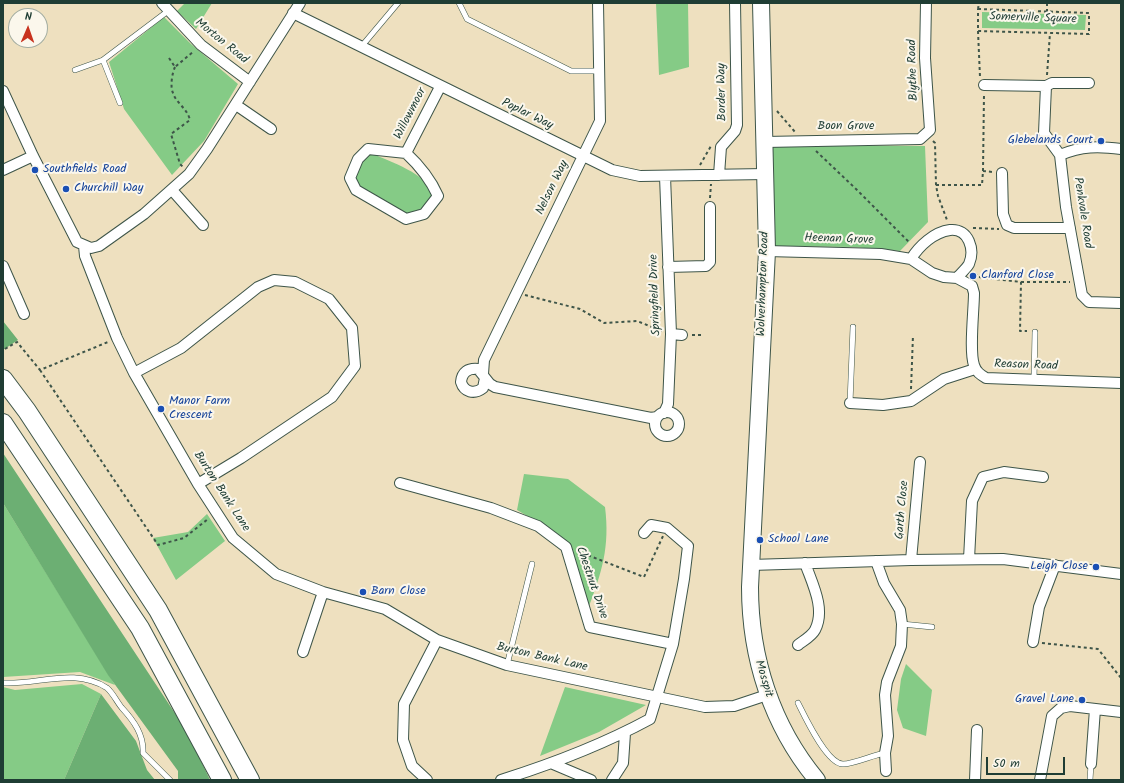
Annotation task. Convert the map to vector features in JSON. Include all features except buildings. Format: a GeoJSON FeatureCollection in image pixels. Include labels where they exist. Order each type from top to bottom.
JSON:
{"type":"FeatureCollection","features":[{"type":"Feature","properties":{"kind":"highway","name":"Wolverhampton Road"},"geometry":{"type":"LineString","coordinates":[[751,565],[767,251],[761,3]]}},
{"type":"Feature","properties":{"kind":"highway"},"geometry":{"type":"LineString","coordinates":[[3,379],[27,410],[158,610],[250,780]]}},
{"type":"Feature","properties":{"kind":"highway"},"geometry":{"type":"LineString","coordinates":[[3,422],[140,628],[222,780]]}},
{"type":"Feature","properties":{"kind":"highway","name":"Mosspit"},"geometry":{"type":"LineString","coordinates":[[751,565],[751,620],[756,657],[767,696],[786,733],[817,780]]}},
{"type":"Feature","properties":{"kind":"street"},"geometry":{"type":"LineString","coordinates":[[3,91],[33,156],[77,242],[91,248],[99,246],[123,230],[172,190],[189,174],[202,158],[300,3]]}},
{"type":"Feature","properties":{"kind":"street","name":"Nelson Way"},"geometry":{"type":"LineString","coordinates":[[484,376],[484,360],[600,121],[598,3]]}},
{"type":"Feature","properties":{"kind":"street","name":"Border Way"},"geometry":{"type":"LineString","coordinates":[[715,175],[721,148],[735,131],[737,125],[735,3]]}},
{"type":"Feature","properties":{"kind":"street","name":"Blythe Road"},"geometry":{"type":"LineString","coordinates":[[926,3],[925,58],[930,130],[926,135]]}},
{"type":"Feature","properties":{"kind":"street","name":"Morton Road"},"geometry":{"type":"LineString","coordinates":[[165,7],[201,45],[250,82]]}},
{"type":"Feature","properties":{"kind":"street","name":"Poplar Way"},"geometry":{"type":"LineString","coordinates":[[293,13],[612,170],[627,174],[666,176],[766,174]]}},
{"type":"Feature","properties":{"kind":"street"},"geometry":{"type":"LineString","coordinates":[[984,85],[1046,86],[1052,83],[1089,83]]}},
{"type":"Feature","properties":{"kind":"street","name":"Willowmoor"},"geometry":{"type":"LineString","coordinates":[[406,152],[440,86]]}},
{"type":"Feature","properties":{"kind":"street"},"geometry":{"type":"LineString","coordinates":[[1046,86],[1044,133],[1060,155],[1077,148],[1102,147],[1121,149]]}},
{"type":"Feature","properties":{"kind":"street"},"geometry":{"type":"LineString","coordinates":[[236,105],[271,129]]}},
{"type":"Feature","properties":{"kind":"street","name":"Boon Grove"},"geometry":{"type":"LineString","coordinates":[[765,142],[803,140],[920,139],[926,135]]}},
{"type":"Feature","properties":{"kind":"street","name":"Willowmoor"},"geometry":{"type":"LineString","coordinates":[[368,149],[406,152],[431,180],[438,196],[424,214],[406,219],[356,190],[350,178],[358,159],[368,149]]}},
{"type":"Feature","properties":{"kind":"street","name":"Penkvale Road"},"geometry":{"type":"LineString","coordinates":[[1060,155],[1066,207],[1082,295],[1089,302],[1121,303]]}},
{"type":"Feature","properties":{"kind":"street"},"geometry":{"type":"LineString","coordinates":[[3,170],[33,156]]}},
{"type":"Feature","properties":{"kind":"street"},"geometry":{"type":"LineString","coordinates":[[1002,173],[1003,214],[1007,225],[1014,228],[1070,228]]}},
{"type":"Feature","properties":{"kind":"street","name":"Springfield Drive"},"geometry":{"type":"LineString","coordinates":[[484,376],[490,384],[496,386],[651,418],[661,415],[668,404],[671,334],[666,176]]}},
{"type":"Feature","properties":{"kind":"street"},"geometry":{"type":"LineString","coordinates":[[172,190],[203,225]]}},
{"type":"Feature","properties":{"kind":"street"},"geometry":{"type":"LineString","coordinates":[[668,267],[706,266],[710,262],[710,207]]}},
{"type":"Feature","properties":{"kind":"street"},"geometry":{"type":"LineString","coordinates":[[850,403],[883,405],[911,400],[944,379],[975,369],[972,358],[974,293],[972,286],[957,278],[970,262],[971,247],[969,240],[961,232],[950,230],[930,238],[917,249],[911,259]]}},
{"type":"Feature","properties":{"kind":"street","name":"Burton Bank Lane"},"geometry":{"type":"LineString","coordinates":[[84,246],[85,256],[117,338],[134,373],[198,484],[233,538],[276,574],[323,592],[385,610],[437,640],[507,665],[705,707],[719,708],[734,706],[767,696]]}},
{"type":"Feature","properties":{"kind":"street","name":"Heenan Grove"},"geometry":{"type":"LineString","coordinates":[[767,251],[880,254],[911,259],[932,273],[944,277],[957,278]]}},
{"type":"Feature","properties":{"kind":"street"},"geometry":{"type":"LineString","coordinates":[[3,266],[24,314]]}},
{"type":"Feature","properties":{"kind":"street"},"geometry":{"type":"LineString","coordinates":[[134,373],[181,348],[258,286],[274,280],[295,282],[329,299],[352,328],[355,366],[332,397],[247,454],[198,484]]}},
{"type":"Feature","properties":{"kind":"street"},"geometry":{"type":"LineString","coordinates":[[671,334],[682,335]]}},
{"type":"Feature","properties":{"kind":"street","name":"Reason Road"},"geometry":{"type":"LineString","coordinates":[[975,369],[980,375],[986,378],[1121,383]]}},
{"type":"Feature","properties":{"kind":"street","name":"Garth Close"},"geometry":{"type":"LineString","coordinates":[[911,560],[920,462]]}},
{"type":"Feature","properties":{"kind":"street"},"geometry":{"type":"LineString","coordinates":[[969,559],[972,501],[983,477],[1004,472],[1043,477]]}},
{"type":"Feature","properties":{"kind":"street","name":"Chestnut Drive"},"geometry":{"type":"LineString","coordinates":[[400,483],[491,508],[538,526],[566,547],[590,627],[673,644]]}},
{"type":"Feature","properties":{"kind":"street"},"geometry":{"type":"LineString","coordinates":[[501,780],[553,764],[625,732],[650,719],[673,644],[688,546],[667,528],[651,525],[644,533]]}},
{"type":"Feature","properties":{"kind":"street"},"geometry":{"type":"LineString","coordinates":[[751,565],[1003,559],[1121,574]]}},
{"type":"Feature","properties":{"kind":"street"},"geometry":{"type":"LineString","coordinates":[[876,561],[884,583],[900,610],[902,624],[901,646],[887,682],[885,695],[888,736],[885,753],[886,771]]}},
{"type":"Feature","properties":{"kind":"street"},"geometry":{"type":"LineString","coordinates":[[798,645],[815,631],[819,615],[818,597],[805,563]]}},
{"type":"Feature","properties":{"kind":"street"},"geometry":{"type":"LineString","coordinates":[[1033,642],[1039,607],[1055,565]]}},
{"type":"Feature","properties":{"kind":"street"},"geometry":{"type":"LineString","coordinates":[[303,652],[323,592]]}},
{"type":"Feature","properties":{"kind":"street"},"geometry":{"type":"LineString","coordinates":[[427,780],[412,766],[403,740],[404,704],[437,640]]}},
{"type":"Feature","properties":{"kind":"street"},"geometry":{"type":"LineString","coordinates":[[1040,780],[1052,716],[1061,708],[1066,707],[1121,712]]}},
{"type":"Feature","properties":{"kind":"street"},"geometry":{"type":"LineString","coordinates":[[1091,764],[1095,709]]}},
{"type":"Feature","properties":{"kind":"street"},"geometry":{"type":"LineString","coordinates":[[975,780],[977,730]]}},
{"type":"Feature","properties":{"kind":"street"},"geometry":{"type":"LineString","coordinates":[[612,780],[623,763],[625,732]]}},
{"type":"Feature","properties":{"kind":"street"},"geometry":{"type":"LineString","coordinates":[[553,764],[592,780]]}},
{"type":"Feature","properties":{"kind":"lane"},"geometry":{"type":"LineString","coordinates":[[361,47],[398,3]]}},
{"type":"Feature","properties":{"kind":"lane"},"geometry":{"type":"LineString","coordinates":[[459,3],[467,19],[571,71],[598,70]]}},
{"type":"Feature","properties":{"kind":"lane"},"geometry":{"type":"LineString","coordinates":[[75,70],[104,60],[165,7]]}},
{"type":"Feature","properties":{"kind":"lane"},"geometry":{"type":"LineString","coordinates":[[104,60],[120,103]]}},
{"type":"Feature","properties":{"kind":"lane"},"geometry":{"type":"LineString","coordinates":[[850,403],[853,326]]}},
{"type":"Feature","properties":{"kind":"lane"},"geometry":{"type":"LineString","coordinates":[[1034,379],[1035,332]]}},
{"type":"Feature","properties":{"kind":"lane"},"geometry":{"type":"LineString","coordinates":[[507,665],[532,564]]}},
{"type":"Feature","properties":{"kind":"lane"},"geometry":{"type":"LineString","coordinates":[[902,624],[932,627]]}},
{"type":"Feature","properties":{"kind":"lane"},"geometry":{"type":"LineString","coordinates":[[3,683],[72,676],[92,681],[109,689],[133,719],[144,742],[143,753],[170,780]]}},
{"type":"Feature","properties":{"kind":"lane"},"geometry":{"type":"LineString","coordinates":[[798,703],[814,733],[834,761],[841,764],[852,763],[885,753]]}},
{"type":"Feature","properties":{"kind":"lane"},"geometry":{"type":"LineString","coordinates":[[1090,780],[1091,764]]}},
{"type":"Feature","properties":{"kind":"path"},"geometry":{"type":"LineString","coordinates":[[978,9],[979,3]]}},
{"type":"Feature","properties":{"kind":"path","name":"Somerville Square"},"geometry":{"type":"LineString","coordinates":[[1047,3],[1047,12]]}},
{"type":"Feature","properties":{"kind":"path","name":"Somerville Square"},"geometry":{"type":"LineString","coordinates":[[978,9],[1089,13],[1089,34],[978,31],[978,9]]}},
{"type":"Feature","properties":{"kind":"path"},"geometry":{"type":"LineString","coordinates":[[936,185],[982,185],[984,85],[981,85],[978,31]]}},
{"type":"Feature","properties":{"kind":"path"},"geometry":{"type":"LineString","coordinates":[[1046,86],[1050,33]]}},
{"type":"Feature","properties":{"kind":"path"},"geometry":{"type":"LineString","coordinates":[[189,174],[180,164],[171,134],[190,120],[188,112],[172,93],[172,72],[175,67],[201,45]]}},
{"type":"Feature","properties":{"kind":"path"},"geometry":{"type":"LineString","coordinates":[[169,58],[175,67]]}},
{"type":"Feature","properties":{"kind":"path"},"geometry":{"type":"LineString","coordinates":[[763,95],[803,140],[856,188],[917,249]]}},
{"type":"Feature","properties":{"kind":"path"},"geometry":{"type":"LineString","coordinates":[[926,135],[935,143],[936,185],[938,196],[950,230]]}},
{"type":"Feature","properties":{"kind":"path"},"geometry":{"type":"LineString","coordinates":[[983,171],[1002,173]]}},
{"type":"Feature","properties":{"kind":"path"},"geometry":{"type":"LineString","coordinates":[[710,207],[715,175]]}},
{"type":"Feature","properties":{"kind":"path"},"geometry":{"type":"LineString","coordinates":[[961,232],[966,228],[1002,229],[1007,225]]}},
{"type":"Feature","properties":{"kind":"path"},"geometry":{"type":"LineString","coordinates":[[970,262],[978,277],[1021,282],[1079,282]]}},
{"type":"Feature","properties":{"kind":"path"},"geometry":{"type":"LineString","coordinates":[[1021,282],[1020,331],[1035,332]]}},
{"type":"Feature","properties":{"kind":"path"},"geometry":{"type":"LineString","coordinates":[[516,293],[580,309],[604,323],[637,321],[671,334]]}},
{"type":"Feature","properties":{"kind":"path"},"geometry":{"type":"LineString","coordinates":[[911,400],[913,336]]}},
{"type":"Feature","properties":{"kind":"path"},"geometry":{"type":"LineString","coordinates":[[40,370],[117,338]]}},
{"type":"Feature","properties":{"kind":"path"},"geometry":{"type":"LineString","coordinates":[[5,349],[17,342],[40,370],[158,545],[184,538],[216,513]]}},
{"type":"Feature","properties":{"kind":"path"},"geometry":{"type":"LineString","coordinates":[[566,547],[591,555],[644,577],[667,528]]}},
{"type":"Feature","properties":{"kind":"path"},"geometry":{"type":"LineString","coordinates":[[1033,642],[1098,649],[1121,678]]}},
{"type":"Feature","properties":{"kind":"green space"},"geometry":{"type":"Polygon","coordinates":[[[185,3],[212,3],[196,29],[177,11],[185,3]]]}},
{"type":"Feature","properties":{"kind":"green space"},"geometry":{"type":"Polygon","coordinates":[[[656,3],[688,3],[689,67],[659,75],[656,3]]]}},
{"type":"Feature","properties":{"kind":"green space"},"geometry":{"type":"Polygon","coordinates":[[[982,12],[1086,15],[1085,30],[982,28],[982,12]]]}},
{"type":"Feature","properties":{"kind":"green space"},"geometry":{"type":"Polygon","coordinates":[[[164,17],[191,44],[238,84],[204,141],[172,175],[124,109],[109,62],[164,17]]]}},
{"type":"Feature","properties":{"kind":"green space"},"geometry":{"type":"Polygon","coordinates":[[[770,145],[925,146],[928,222],[900,251],[853,247],[773,246],[770,145]]]}},
{"type":"Feature","properties":{"kind":"green space"},"geometry":{"type":"Polygon","coordinates":[[[371,153],[416,174],[430,187],[434,195],[423,208],[408,215],[356,190],[355,178],[357,170],[362,162],[371,153]]]}},
{"type":"Feature","properties":{"kind":"green space"},"geometry":{"type":"Polygon","coordinates":[[[3,321],[18,340],[3,350],[3,321]]]}},
{"type":"Feature","properties":{"kind":"green space"},"geometry":{"type":"Polygon","coordinates":[[[3,453],[188,733],[210,780],[178,780],[178,771],[108,675],[3,503],[3,453]]]}},
{"type":"Feature","properties":{"kind":"green space"},"geometry":{"type":"Polygon","coordinates":[[[524,474],[568,479],[605,507],[606,547],[604,559],[588,609],[566,547],[558,534],[517,510],[524,474]]]}},
{"type":"Feature","properties":{"kind":"green space"},"geometry":{"type":"Polygon","coordinates":[[[3,503],[115,685],[80,672],[3,677],[3,503]]]}},
{"type":"Feature","properties":{"kind":"green space"},"geometry":{"type":"Polygon","coordinates":[[[207,514],[225,541],[176,580],[153,538],[188,532],[207,514]]]}},
{"type":"Feature","properties":{"kind":"green space"},"geometry":{"type":"Polygon","coordinates":[[[906,664],[932,690],[926,736],[903,728],[897,710],[901,679],[906,664]]]}},
{"type":"Feature","properties":{"kind":"green space"},"geometry":{"type":"Polygon","coordinates":[[[82,684],[101,694],[64,780],[3,780],[3,687],[15,690],[82,684]]]}},
{"type":"Feature","properties":{"kind":"green space"},"geometry":{"type":"Polygon","coordinates":[[[565,687],[646,705],[599,732],[540,756],[565,687]]]}},
{"type":"Feature","properties":{"kind":"green space"},"geometry":{"type":"Polygon","coordinates":[[[101,694],[136,741],[147,770],[155,780],[64,780],[101,694]]]}},
{"type":"Feature","properties":{"kind":"place","name":"Glebelands Court"},"geometry":{"type":"Point","coordinates":[1101,141]}},
{"type":"Feature","properties":{"kind":"place","name":"Southfields Road"},"geometry":{"type":"Point","coordinates":[35,170]}},
{"type":"Feature","properties":{"kind":"place","name":"Churchill Way"},"geometry":{"type":"Point","coordinates":[66,189]}},
{"type":"Feature","properties":{"kind":"place","name":"Clanford Close"},"geometry":{"type":"Point","coordinates":[973,276]}},
{"type":"Feature","properties":{"kind":"place","name":"Manor Farm Crescent"},"geometry":{"type":"Point","coordinates":[161,409]}},
{"type":"Feature","properties":{"kind":"place","name":"School Lane"},"geometry":{"type":"Point","coordinates":[760,540]}},
{"type":"Feature","properties":{"kind":"place","name":"Leigh Close"},"geometry":{"type":"Point","coordinates":[1096,567]}},
{"type":"Feature","properties":{"kind":"place","name":"Barn Close"},"geometry":{"type":"Point","coordinates":[363,592]}},
{"type":"Feature","properties":{"kind":"place","name":"Gravel Lane"},"geometry":{"type":"Point","coordinates":[1082,700]}}]}
